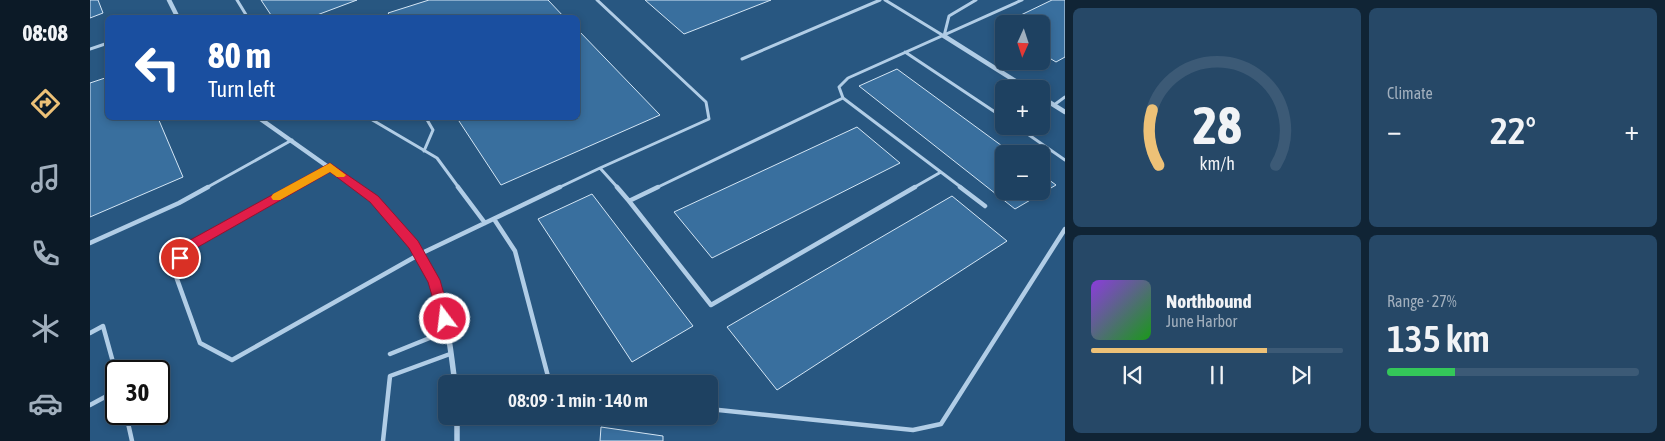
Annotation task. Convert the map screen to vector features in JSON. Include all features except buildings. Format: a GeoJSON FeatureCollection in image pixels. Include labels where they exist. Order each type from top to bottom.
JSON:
{"type":"FeatureCollection","features":[{"type":"Feature","properties":{"kind":"street"},"geometry":{"type":"LineString","coordinates":[[169,0],[176,15]]}},
{"type":"Feature","properties":{"kind":"street"},"geometry":{"type":"LineString","coordinates":[[944,36],[1014,80]]}},
{"type":"Feature","properties":{"kind":"street"},"geometry":{"type":"LineString","coordinates":[[1050,103],[1065,112]]}},
{"type":"Feature","properties":{"kind":"street"},"geometry":{"type":"LineString","coordinates":[[262,120],[374,199],[420,254],[433,280],[442,307],[448,331],[454,375]]}},
{"type":"Feature","properties":{"kind":"street"},"geometry":{"type":"LineString","coordinates":[[457,425],[457,441]]}},
{"type":"Feature","properties":{"kind":"lane"},"geometry":{"type":"LineString","coordinates":[[237,0],[246,15]]}},
{"type":"Feature","properties":{"kind":"lane"},"geometry":{"type":"LineString","coordinates":[[330,167],[187,247],[173,268],[200,343],[232,360],[420,254],[709,118],[706,102],[597,0]]}},
{"type":"Feature","properties":{"kind":"lane"},"geometry":{"type":"LineString","coordinates":[[742,59],[880,0]]}},
{"type":"Feature","properties":{"kind":"lane"},"geometry":{"type":"LineString","coordinates":[[885,0],[944,36]]}},
{"type":"Feature","properties":{"kind":"lane"},"geometry":{"type":"LineString","coordinates":[[944,36],[949,16],[976,0]]}},
{"type":"Feature","properties":{"kind":"lane"},"geometry":{"type":"LineString","coordinates":[[985,206],[843,98],[839,87],[848,78],[1022,0]]}},
{"type":"Feature","properties":{"kind":"lane"},"geometry":{"type":"LineString","coordinates":[[90,49],[105,44]]}},
{"type":"Feature","properties":{"kind":"lane"},"geometry":{"type":"LineString","coordinates":[[905,52],[995,112]]}},
{"type":"Feature","properties":{"kind":"lane"},"geometry":{"type":"LineString","coordinates":[[1054,105],[1065,97]]}},
{"type":"Feature","properties":{"kind":"lane"},"geometry":{"type":"LineString","coordinates":[[629,201],[843,98]]}},
{"type":"Feature","properties":{"kind":"lane"},"geometry":{"type":"LineString","coordinates":[[372,120],[436,158],[485,223]]}},
{"type":"Feature","properties":{"kind":"lane"},"geometry":{"type":"LineString","coordinates":[[424,151],[433,130],[427,120]]}},
{"type":"Feature","properties":{"kind":"lane"},"geometry":{"type":"LineString","coordinates":[[1029,135],[1065,160]]}},
{"type":"Feature","properties":{"kind":"lane"},"geometry":{"type":"LineString","coordinates":[[90,243],[179,203],[292,140]]}},
{"type":"Feature","properties":{"kind":"lane"},"geometry":{"type":"LineString","coordinates":[[600,168],[629,201],[712,305],[941,172]]}},
{"type":"Feature","properties":{"kind":"lane"},"geometry":{"type":"LineString","coordinates":[[494,219],[515,251],[548,375]]}},
{"type":"Feature","properties":{"kind":"lane"},"geometry":{"type":"LineString","coordinates":[[718,410],[913,430],[941,424],[1065,230]]}},
{"type":"Feature","properties":{"kind":"lane"},"geometry":{"type":"LineString","coordinates":[[90,333],[103,326],[112,360]]}},
{"type":"Feature","properties":{"kind":"lane"},"geometry":{"type":"LineString","coordinates":[[390,354],[448,331]]}},
{"type":"Feature","properties":{"kind":"lane"},"geometry":{"type":"LineString","coordinates":[[383,441],[390,376],[450,354]]}},
{"type":"Feature","properties":{"kind":"lane"},"geometry":{"type":"LineString","coordinates":[[90,405],[105,397]]}},
{"type":"Feature","properties":{"kind":"lane"},"geometry":{"type":"LineString","coordinates":[[128,425],[132,441]]}},
{"type":"Feature","properties":{"kind":"slow traffic"},"geometry":{"type":"LineString","coordinates":[[276,197],[330,167],[341,175]]}},
{"type":"Feature","properties":{"kind":"route"},"geometry":{"type":"LineString","coordinates":[[180,258],[187,247],[330,167],[374,199],[413,244],[433,280],[445,319]]}}]}
